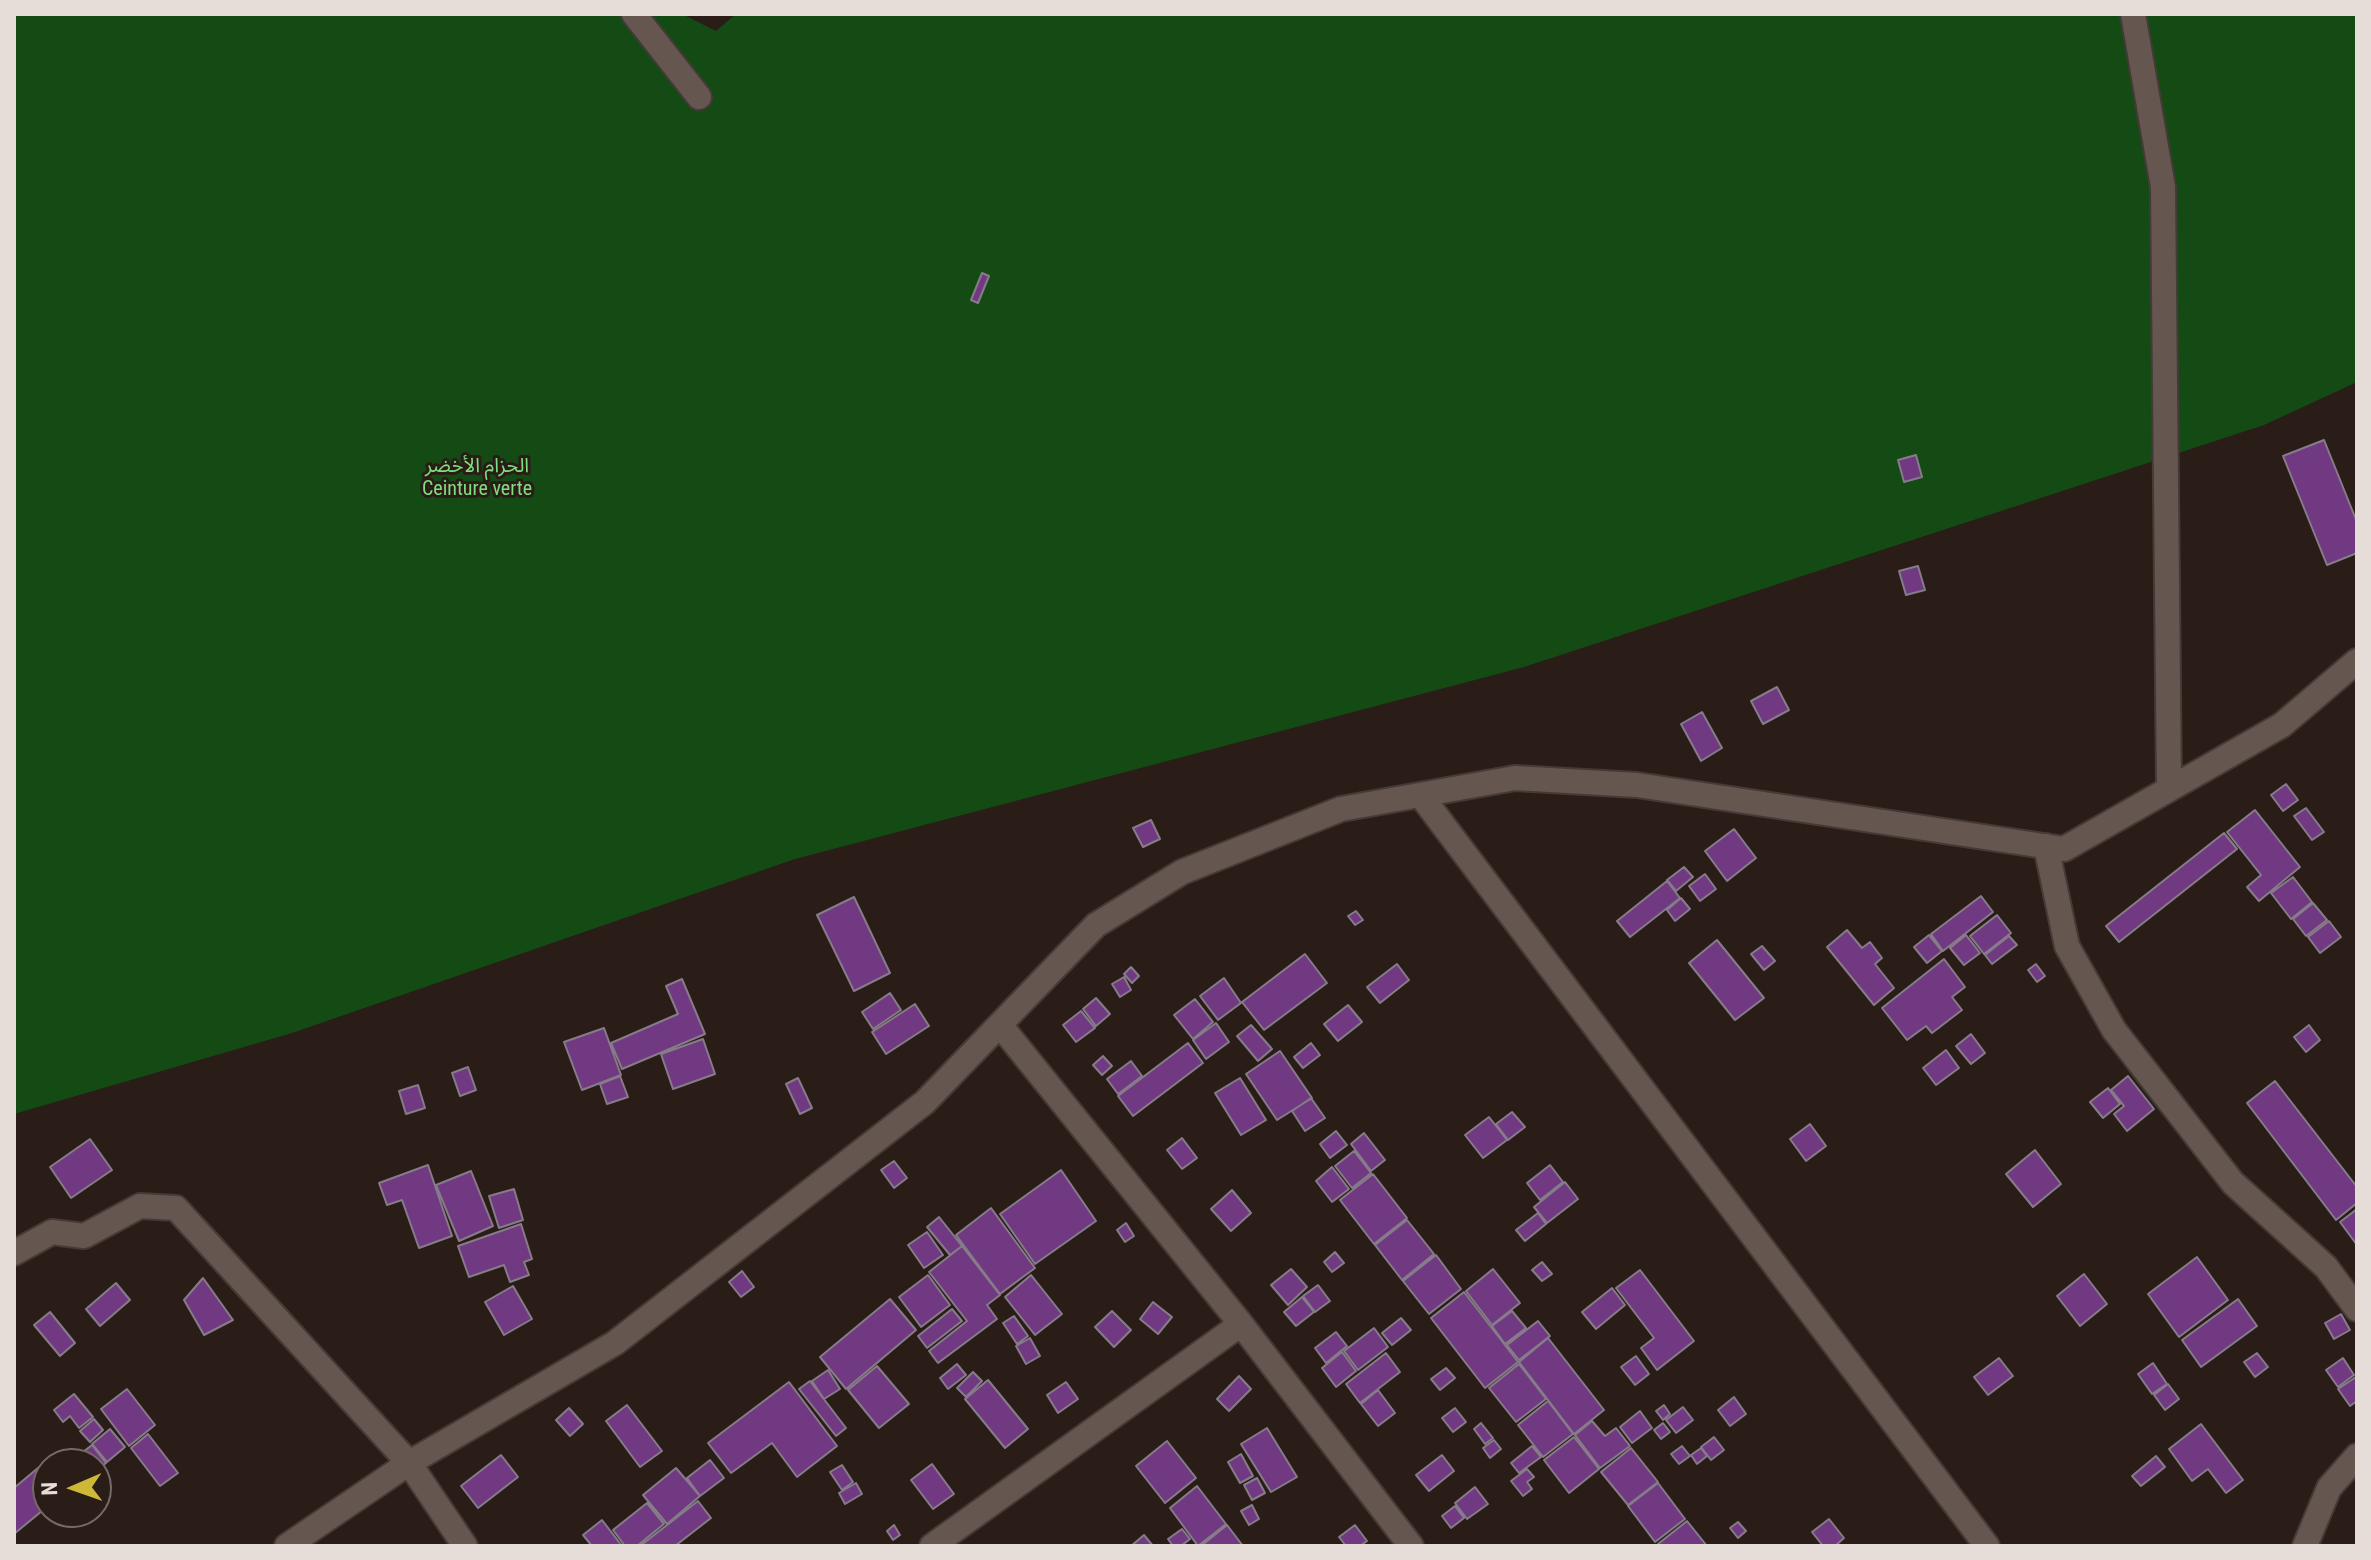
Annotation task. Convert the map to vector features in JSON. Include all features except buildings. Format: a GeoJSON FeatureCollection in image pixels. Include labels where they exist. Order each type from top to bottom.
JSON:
{"type":"FeatureCollection","features":[{"type":"Feature","properties":{"kind":"street"},"geometry":{"type":"LineString","coordinates":[[634,14],[699,97]]}},
{"type":"Feature","properties":{"kind":"street"},"geometry":{"type":"LineString","coordinates":[[2133,14],[2163,187],[2169,789]]}},
{"type":"Feature","properties":{"kind":"street"},"geometry":{"type":"LineString","coordinates":[[287,1546],[409,1463],[615,1343],[925,1102],[1096,925],[1182,872],[1341,809],[1515,778],[1637,785],[2064,849],[2282,725],[2357,661]]}},
{"type":"Feature","properties":{"kind":"street"},"geometry":{"type":"LineString","coordinates":[[1422,797],[1987,1546]]}},
{"type":"Feature","properties":{"kind":"street"},"geometry":{"type":"LineString","coordinates":[[2046,846],[2067,946],[2114,1030],[2233,1183],[2326,1267],[2357,1309]]}},
{"type":"Feature","properties":{"kind":"street"},"geometry":{"type":"LineString","coordinates":[[1000,1025],[1241,1324],[1411,1546]]}},
{"type":"Feature","properties":{"kind":"street"},"geometry":{"type":"LineString","coordinates":[[14,1253],[52,1232],[84,1236],[140,1206],[176,1208],[409,1463],[465,1546]]}},
{"type":"Feature","properties":{"kind":"street"},"geometry":{"type":"LineString","coordinates":[[932,1546],[1241,1324]]}},
{"type":"Feature","properties":{"kind":"street"},"geometry":{"type":"LineString","coordinates":[[2305,1546],[2319,1519],[2329,1488],[2357,1456]]}},
{"type":"Feature","properties":{"kind":"street"},"geometry":{"type":"LineString","coordinates":[[2299,1546],[2319,1519]]}},
{"type":"Feature","properties":{"kind":"green space","name":"الحزام الأخضر Ceinture verte"},"geometry":{"type":"Polygon","coordinates":[[[14,14],[682,14],[716,31],[736,14],[2357,14],[2357,382],[2264,425],[1524,667],[795,859],[292,1033],[14,1114],[14,14]]]}}]}
